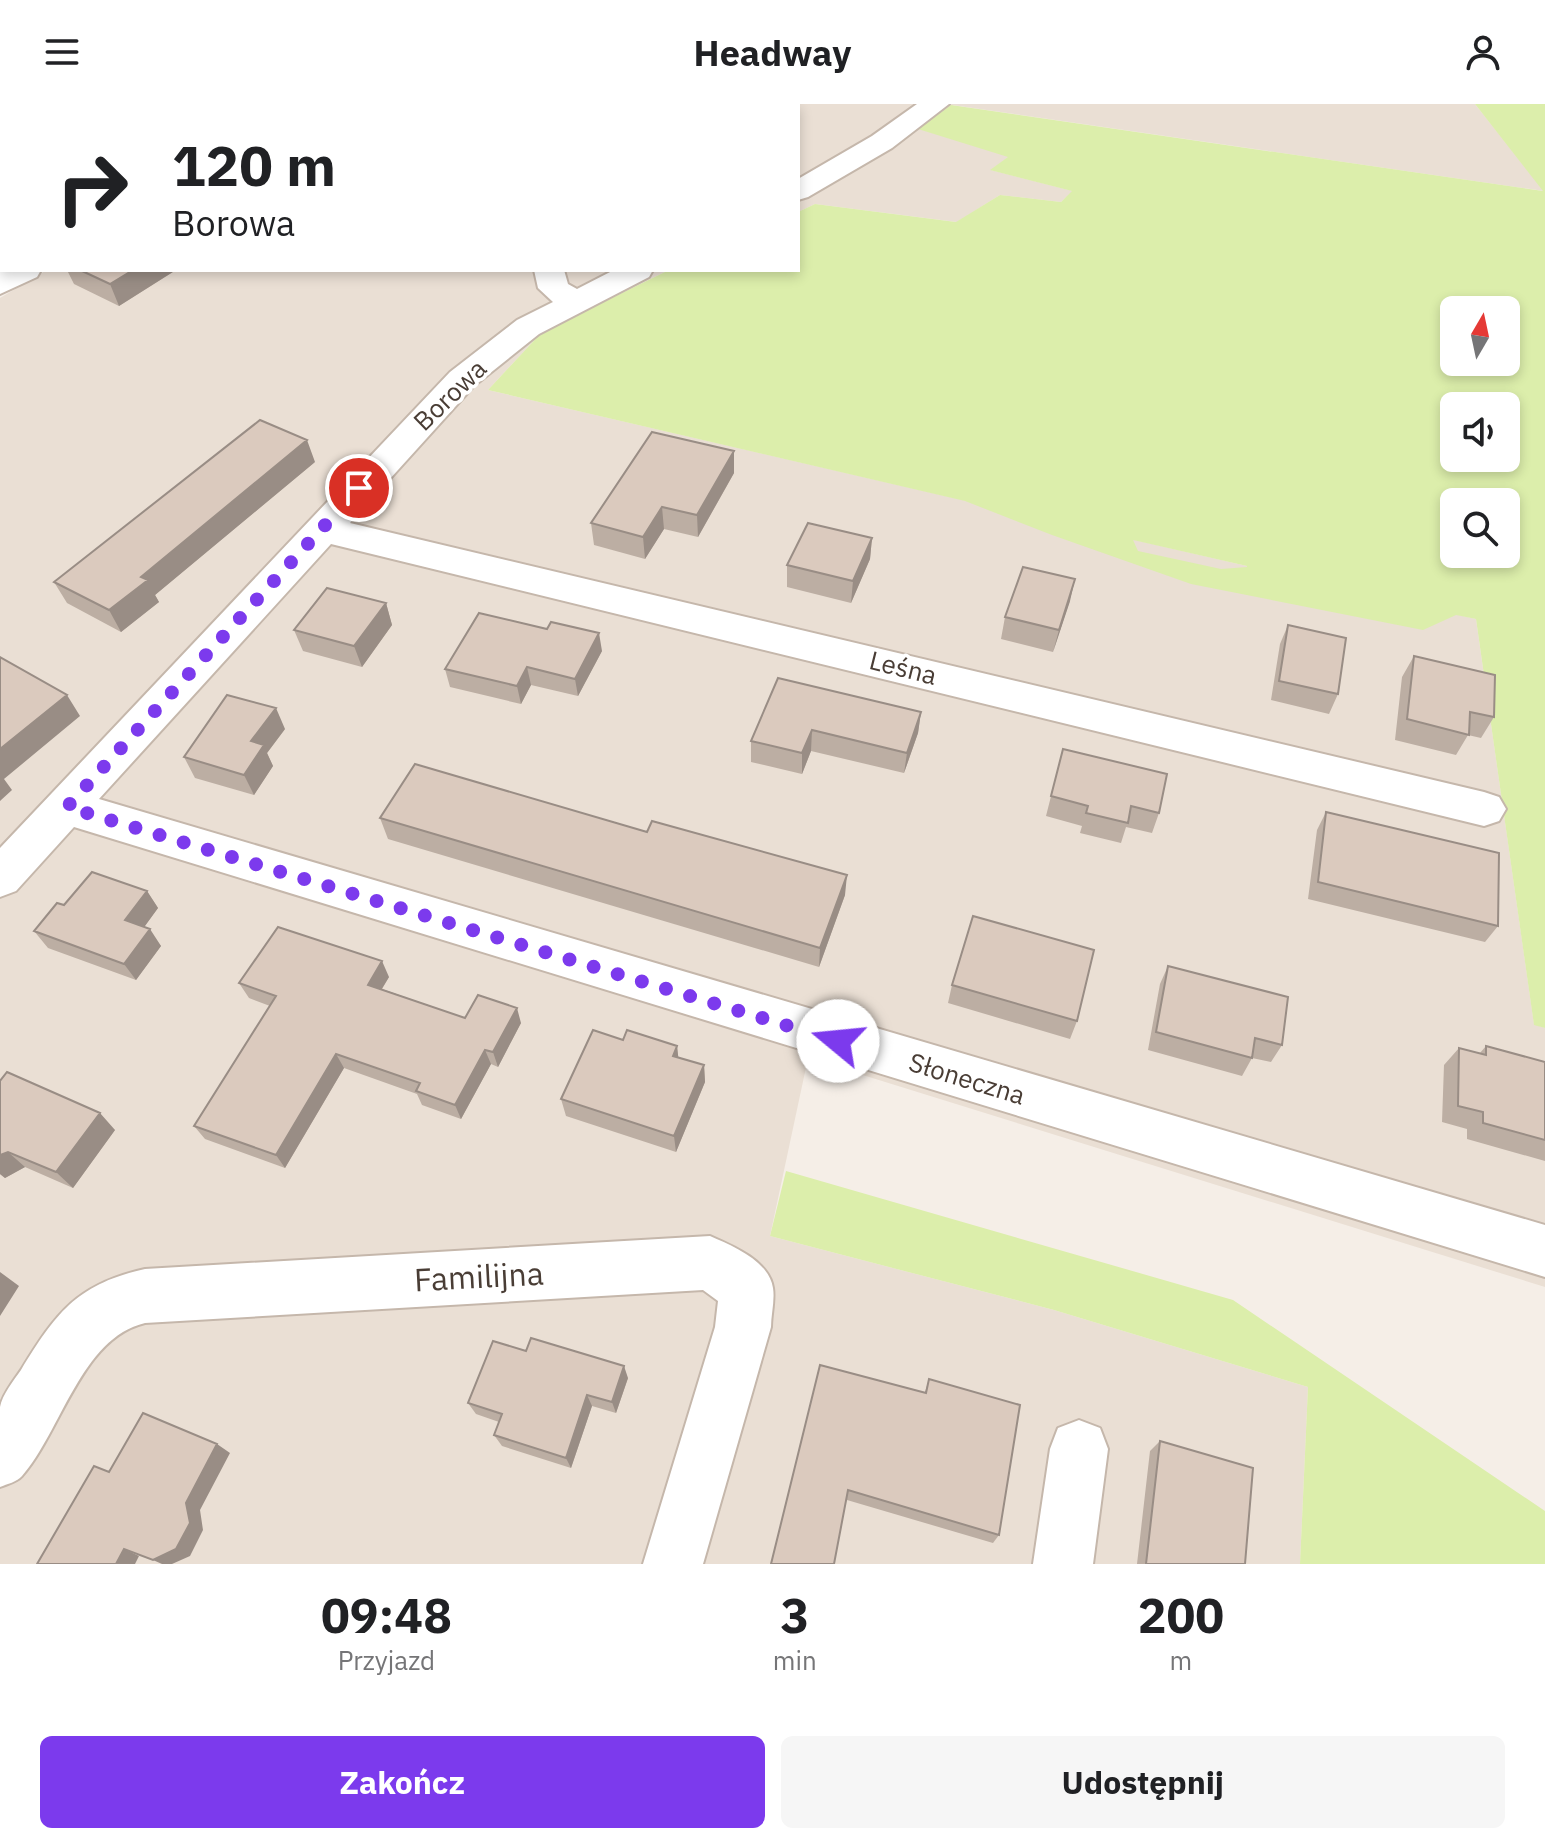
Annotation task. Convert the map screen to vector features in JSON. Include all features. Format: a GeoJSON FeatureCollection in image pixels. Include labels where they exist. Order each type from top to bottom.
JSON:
{"type":"FeatureCollection","features":[{"type":"Feature","properties":{"kind":"street"},"geometry":{"type":"LineString","coordinates":[[800,190],[882,142],[935,104]]}},
{"type":"Feature","properties":{"kind":"street"},"geometry":{"type":"LineString","coordinates":[[0,285],[23,272]]}},
{"type":"Feature","properties":{"kind":"street"},"geometry":{"type":"LineString","coordinates":[[550,272],[554,288],[574,302]]}},
{"type":"Feature","properties":{"kind":"street","name":"Borowa"},"geometry":{"type":"LineString","coordinates":[[0,878],[462,379],[528,327],[634,272]]}},
{"type":"Feature","properties":{"kind":"street","name":"Leśna"},"geometry":{"type":"LineString","coordinates":[[321,529],[1484,809]]}},
{"type":"Feature","properties":{"kind":"street","name":"Słoneczna"},"geometry":{"type":"LineString","coordinates":[[67,807],[1545,1251]]}},
{"type":"Feature","properties":{"kind":"street","name":"Familijna"},"geometry":{"type":"LineString","coordinates":[[0,1458],[80,1332],[105,1309],[124,1301],[145,1296],[710,1263],[746,1288],[743,1327],[673,1564]]}},
{"type":"Feature","properties":{"kind":"street"},"geometry":{"type":"LineString","coordinates":[[1063,1564],[1079,1449]]}},
{"type":"Feature","properties":{"kind":"shaded area"},"geometry":{"type":"Polygon","coordinates":[[[800,104],[1475,104],[1544,191],[952,105],[1009,157],[991,170],[1073,191],[1061,202],[1000,195],[957,222],[815,204],[800,211],[800,104]]]}},
{"type":"Feature","properties":{"kind":"shaded area"},"geometry":{"type":"Polygon","coordinates":[[[44,272],[665,272],[542,332],[488,390],[1476,619],[1534,1024],[1545,1028],[1545,1287],[808,1058],[770,1236],[1054,1310],[1308,1387],[1300,1564],[0,1564],[0,298],[44,272]]]}},
{"type":"Feature","properties":{"kind":"green space"},"geometry":{"type":"Polygon","coordinates":[[[1475,104],[1545,104],[1545,1028],[1534,1025],[1476,619],[1456,615],[1423,630],[1191,584],[965,501],[488,390],[542,332],[665,272],[800,272],[800,211],[815,204],[956,222],[1000,195],[1061,202],[1072,191],[990,170],[1008,157],[918,129],[951,105],[1543,191],[1475,104]],[[1133,540],[1138,551],[1221,569],[1247,566],[1133,540]]]}},
{"type":"Feature","properties":{"kind":"green space"},"geometry":{"type":"Polygon","coordinates":[[[786,1171],[1233,1300],[1545,1511],[1545,1564],[1300,1564],[1308,1387],[1054,1310],[770,1236],[786,1171]]]}},
{"type":"Feature","properties":{"kind":"building"},"geometry":{"type":"Polygon","coordinates":[[[84,272],[130,272],[110,284],[84,272]]]}},
{"type":"Feature","properties":{"kind":"building"},"geometry":{"type":"Polygon","coordinates":[[[260,420],[307,440],[141,577],[148,580],[109,610],[54,582],[260,420]]]}},
{"type":"Feature","properties":{"kind":"building"},"geometry":{"type":"Polygon","coordinates":[[[652,432],[734,451],[697,515],[662,507],[643,537],[591,523],[652,432]]]}},
{"type":"Feature","properties":{"kind":"building"},"geometry":{"type":"Polygon","coordinates":[[[808,523],[872,538],[853,581],[787,565],[808,523]]]}},
{"type":"Feature","properties":{"kind":"building"},"geometry":{"type":"Polygon","coordinates":[[[1023,567],[1075,579],[1059,630],[1005,617],[1023,567]]]}},
{"type":"Feature","properties":{"kind":"building"},"geometry":{"type":"Polygon","coordinates":[[[327,588],[386,603],[354,646],[294,630],[327,588]]]}},
{"type":"Feature","properties":{"kind":"building"},"geometry":{"type":"Polygon","coordinates":[[[479,613],[547,629],[551,622],[599,633],[575,679],[527,667],[517,686],[445,669],[479,613]]]}},
{"type":"Feature","properties":{"kind":"building"},"geometry":{"type":"Polygon","coordinates":[[[1288,625],[1346,638],[1338,694],[1279,681],[1288,625]]]}},
{"type":"Feature","properties":{"kind":"building"},"geometry":{"type":"Polygon","coordinates":[[[1414,656],[1495,675],[1494,717],[1470,712],[1469,735],[1407,719],[1414,656]]]}},
{"type":"Feature","properties":{"kind":"building"},"geometry":{"type":"Polygon","coordinates":[[[0,657],[67,695],[0,749],[0,657]]]}},
{"type":"Feature","properties":{"kind":"building"},"geometry":{"type":"Polygon","coordinates":[[[778,678],[921,712],[907,753],[812,730],[802,753],[751,741],[778,678]]]}},
{"type":"Feature","properties":{"kind":"building"},"geometry":{"type":"Polygon","coordinates":[[[227,695],[276,708],[251,741],[264,745],[244,775],[184,757],[227,695]]]}},
{"type":"Feature","properties":{"kind":"building"},"geometry":{"type":"Polygon","coordinates":[[[1063,749],[1167,774],[1159,813],[1131,806],[1128,823],[1086,813],[1088,806],[1051,796],[1063,749]]]}},
{"type":"Feature","properties":{"kind":"building"},"geometry":{"type":"Polygon","coordinates":[[[415,764],[647,832],[652,821],[847,875],[820,948],[380,818],[415,764]]]}},
{"type":"Feature","properties":{"kind":"building"},"geometry":{"type":"Polygon","coordinates":[[[1326,812],[1499,853],[1498,926],[1318,882],[1326,812]]]}},
{"type":"Feature","properties":{"kind":"building"},"geometry":{"type":"Polygon","coordinates":[[[92,872],[147,891],[125,920],[150,929],[124,964],[34,931],[57,903],[64,905],[92,872]]]}},
{"type":"Feature","properties":{"kind":"building"},"geometry":{"type":"Polygon","coordinates":[[[973,916],[1094,950],[1077,1021],[952,985],[973,916]]]}},
{"type":"Feature","properties":{"kind":"building"},"geometry":{"type":"Polygon","coordinates":[[[278,927],[382,961],[368,985],[465,1018],[478,995],[517,1008],[493,1052],[485,1050],[455,1105],[416,1091],[420,1083],[336,1054],[276,1155],[194,1126],[276,996],[239,983],[278,927]]]}},
{"type":"Feature","properties":{"kind":"building"},"geometry":{"type":"Polygon","coordinates":[[[1168,966],[1288,997],[1282,1045],[1255,1038],[1252,1058],[1156,1032],[1168,966]]]}},
{"type":"Feature","properties":{"kind":"building"},"geometry":{"type":"Polygon","coordinates":[[[593,1030],[623,1040],[627,1030],[677,1046],[673,1056],[704,1065],[674,1136],[561,1099],[593,1030]]]}},
{"type":"Feature","properties":{"kind":"building"},"geometry":{"type":"Polygon","coordinates":[[[1486,1046],[1545,1062],[1545,1140],[1483,1123],[1483,1112],[1458,1106],[1459,1048],[1486,1055],[1486,1046]]]}},
{"type":"Feature","properties":{"kind":"building"},"geometry":{"type":"Polygon","coordinates":[[[7,1072],[100,1113],[56,1172],[8,1152],[0,1155],[0,1081],[7,1072]]]}},
{"type":"Feature","properties":{"kind":"building"},"geometry":{"type":"Polygon","coordinates":[[[531,1338],[624,1366],[612,1402],[587,1395],[566,1458],[494,1435],[502,1414],[468,1403],[493,1341],[526,1351],[531,1338]]]}},
{"type":"Feature","properties":{"kind":"building"},"geometry":{"type":"Polygon","coordinates":[[[820,1365],[926,1393],[929,1379],[1020,1405],[999,1535],[848,1490],[834,1564],[771,1564],[820,1365]]]}},
{"type":"Feature","properties":{"kind":"building"},"geometry":{"type":"Polygon","coordinates":[[[143,1413],[217,1444],[186,1503],[190,1523],[176,1549],[153,1560],[124,1549],[116,1564],[37,1564],[94,1466],[109,1472],[143,1413]]]}},
{"type":"Feature","properties":{"kind":"building"},"geometry":{"type":"Polygon","coordinates":[[[1160,1441],[1253,1468],[1245,1564],[1146,1564],[1160,1441]]]}},
{"type":"Feature","properties":{"kind":"route"},"geometry":{"type":"LineString","coordinates":[[359,488],[67,807],[838,1041]]}}]}
